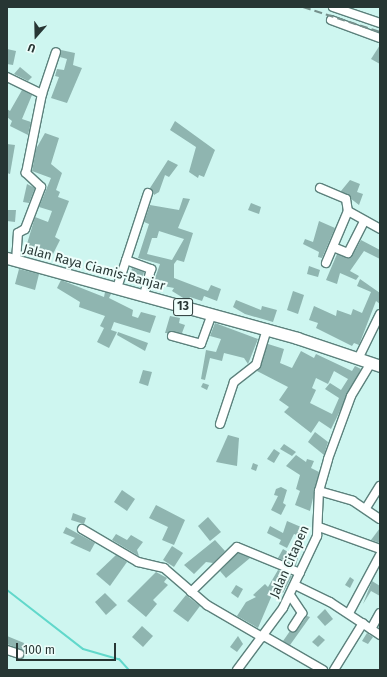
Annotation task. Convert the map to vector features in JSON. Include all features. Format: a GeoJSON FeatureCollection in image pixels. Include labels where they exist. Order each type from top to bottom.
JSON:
{"type":"FeatureCollection","features":[{"type":"Feature","properties":{"kind":"highway","name":"Jalan Raya Ciamis-Banjar"},"geometry":{"type":"LineString","coordinates":[[11,260],[267,329],[358,359]]}},
{"type":"Feature","properties":{"kind":"highway","name":"13"},"geometry":{"type":"LineString","coordinates":[[358,359],[375,365]]}},
{"type":"Feature","properties":{"kind":"street"},"geometry":{"type":"LineString","coordinates":[[333,7],[380,23]]}},
{"type":"Feature","properties":{"kind":"street"},"geometry":{"type":"LineString","coordinates":[[331,20],[380,38]]}},
{"type":"Feature","properties":{"kind":"street"},"geometry":{"type":"LineString","coordinates":[[11,260],[18,233],[26,229],[41,187],[26,173],[42,94],[56,52]]}},
{"type":"Feature","properties":{"kind":"street"},"geometry":{"type":"LineString","coordinates":[[7,77],[42,94]]}},
{"type":"Feature","properties":{"kind":"street"},"geometry":{"type":"LineString","coordinates":[[320,188],[346,199],[348,211],[326,263]]}},
{"type":"Feature","properties":{"kind":"street"},"geometry":{"type":"LineString","coordinates":[[117,288],[148,193]]}},
{"type":"Feature","properties":{"kind":"street"},"geometry":{"type":"LineString","coordinates":[[348,211],[380,229]]}},
{"type":"Feature","properties":{"kind":"street"},"geometry":{"type":"LineString","coordinates":[[333,247],[348,253],[364,221]]}},
{"type":"Feature","properties":{"kind":"street"},"geometry":{"type":"LineString","coordinates":[[126,260],[151,270],[144,296]]}},
{"type":"Feature","properties":{"kind":"street"},"geometry":{"type":"LineString","coordinates":[[172,336],[201,344],[212,314]]}},
{"type":"Feature","properties":{"kind":"street"},"geometry":{"type":"LineString","coordinates":[[358,359],[380,314]]}},
{"type":"Feature","properties":{"kind":"street"},"geometry":{"type":"LineString","coordinates":[[220,424],[234,382],[256,365],[267,329]]}},
{"type":"Feature","properties":{"kind":"street","name":"Jalan Citapen"},"geometry":{"type":"LineString","coordinates":[[237,670],[263,637],[295,585],[319,527],[319,491],[347,407],[375,365]]}},
{"type":"Feature","properties":{"kind":"street"},"geometry":{"type":"LineString","coordinates":[[366,508],[380,486]]}},
{"type":"Feature","properties":{"kind":"street"},"geometry":{"type":"LineString","coordinates":[[319,491],[366,508],[380,519]]}},
{"type":"Feature","properties":{"kind":"street"},"geometry":{"type":"LineString","coordinates":[[319,527],[380,549]]}},
{"type":"Feature","properties":{"kind":"street"},"geometry":{"type":"LineString","coordinates":[[82,529],[138,562],[164,568],[191,592],[263,637],[323,670]]}},
{"type":"Feature","properties":{"kind":"street"},"geometry":{"type":"LineString","coordinates":[[191,592],[237,547],[300,573]]}},
{"type":"Feature","properties":{"kind":"street"},"geometry":{"type":"LineString","coordinates":[[349,613],[380,556]]}},
{"type":"Feature","properties":{"kind":"street"},"geometry":{"type":"LineString","coordinates":[[295,585],[349,613],[380,635]]}},
{"type":"Feature","properties":{"kind":"street"},"geometry":{"type":"LineString","coordinates":[[290,595],[302,613],[293,627]]}},
{"type":"Feature","properties":{"kind":"street"},"geometry":{"type":"LineString","coordinates":[[371,629],[380,613]]}},
{"type":"Feature","properties":{"kind":"street"},"geometry":{"type":"LineString","coordinates":[[334,670],[362,623]]}},
{"type":"Feature","properties":{"kind":"street"},"geometry":{"type":"LineString","coordinates":[[7,650],[19,654]]}},
{"type":"Feature","properties":{"kind":"building"},"geometry":{"type":"Polygon","coordinates":[[[380,45],[380,64],[371,59],[380,45]]]}},
{"type":"Feature","properties":{"kind":"building"},"geometry":{"type":"Polygon","coordinates":[[[7,49],[16,51],[13,65],[7,64],[7,49]]]}},
{"type":"Feature","properties":{"kind":"building"},"geometry":{"type":"Polygon","coordinates":[[[61,50],[75,53],[73,65],[82,68],[67,103],[51,98],[59,77],[55,76],[57,69],[64,70],[67,59],[60,57],[61,50]]]}},
{"type":"Feature","properties":{"kind":"building"},"geometry":{"type":"Polygon","coordinates":[[[20,67],[32,77],[28,81],[14,74],[20,67]]]}},
{"type":"Feature","properties":{"kind":"building"},"geometry":{"type":"Polygon","coordinates":[[[22,90],[32,95],[22,119],[31,122],[28,135],[10,126],[12,121],[7,117],[7,109],[10,111],[22,90]]]}},
{"type":"Feature","properties":{"kind":"building"},"geometry":{"type":"Polygon","coordinates":[[[175,121],[215,150],[204,177],[199,175],[198,178],[189,172],[196,147],[170,130],[175,121]]]}},
{"type":"Feature","properties":{"kind":"building"},"geometry":{"type":"Polygon","coordinates":[[[45,133],[59,138],[51,164],[62,173],[56,190],[60,192],[58,197],[69,201],[55,237],[60,240],[51,258],[38,252],[36,258],[24,254],[35,217],[48,222],[52,211],[39,207],[51,178],[32,171],[36,149],[45,133]]]}},
{"type":"Feature","properties":{"kind":"building"},"geometry":{"type":"Polygon","coordinates":[[[7,144],[15,145],[10,174],[7,173],[7,144]]]}},
{"type":"Feature","properties":{"kind":"building"},"geometry":{"type":"Polygon","coordinates":[[[168,160],[178,165],[169,177],[165,175],[159,192],[154,195],[150,188],[168,160]]]}},
{"type":"Feature","properties":{"kind":"building"},"geometry":{"type":"Polygon","coordinates":[[[350,180],[360,184],[357,192],[363,194],[359,205],[341,191],[350,180]]]}},
{"type":"Feature","properties":{"kind":"building"},"geometry":{"type":"Polygon","coordinates":[[[27,184],[35,188],[29,203],[23,202],[27,184]]]}},
{"type":"Feature","properties":{"kind":"building"},"geometry":{"type":"Polygon","coordinates":[[[183,198],[190,199],[178,228],[193,233],[184,262],[177,260],[174,264],[174,278],[208,291],[211,285],[221,289],[217,301],[204,296],[202,301],[190,297],[188,301],[172,291],[174,288],[153,284],[160,264],[138,258],[149,224],[144,222],[150,205],[179,210],[183,198]],[[159,231],[157,238],[152,238],[147,254],[172,260],[184,239],[159,231]]]}},
{"type":"Feature","properties":{"kind":"building"},"geometry":{"type":"Polygon","coordinates":[[[251,203],[261,207],[259,214],[248,210],[251,203]]]}},
{"type":"Feature","properties":{"kind":"building"},"geometry":{"type":"Polygon","coordinates":[[[7,210],[16,210],[15,222],[7,221],[7,210]]]}},
{"type":"Feature","properties":{"kind":"building"},"geometry":{"type":"Polygon","coordinates":[[[319,221],[335,228],[322,258],[318,257],[319,252],[303,244],[305,239],[313,242],[319,221]]]}},
{"type":"Feature","properties":{"kind":"building"},"geometry":{"type":"Polygon","coordinates":[[[361,240],[380,250],[380,259],[364,251],[350,271],[359,276],[356,280],[340,273],[337,284],[326,280],[337,254],[351,258],[361,240]]]}},
{"type":"Feature","properties":{"kind":"building"},"geometry":{"type":"Polygon","coordinates":[[[309,266],[320,270],[318,277],[307,274],[309,266]]]}},
{"type":"Feature","properties":{"kind":"building"},"geometry":{"type":"Polygon","coordinates":[[[132,268],[144,272],[142,280],[130,276],[132,268]]]}},
{"type":"Feature","properties":{"kind":"building"},"geometry":{"type":"Polygon","coordinates":[[[19,269],[39,274],[35,290],[15,284],[19,269]]]}},
{"type":"Feature","properties":{"kind":"building"},"geometry":{"type":"Polygon","coordinates":[[[360,279],[380,293],[380,304],[376,301],[359,345],[354,343],[352,346],[316,328],[318,323],[309,320],[314,306],[336,316],[337,310],[351,315],[353,309],[362,313],[371,292],[357,286],[360,279]]]}},
{"type":"Feature","properties":{"kind":"building"},"geometry":{"type":"Polygon","coordinates":[[[61,280],[104,297],[105,292],[111,294],[109,298],[133,310],[132,316],[138,318],[141,312],[156,316],[150,333],[114,322],[111,330],[117,332],[109,348],[97,342],[104,328],[100,326],[105,316],[79,307],[80,302],[57,288],[61,280]]]}},
{"type":"Feature","properties":{"kind":"building"},"geometry":{"type":"Polygon","coordinates":[[[293,291],[304,295],[298,314],[287,310],[293,291]]]}},
{"type":"Feature","properties":{"kind":"building"},"geometry":{"type":"Polygon","coordinates":[[[236,300],[261,310],[262,306],[277,310],[273,322],[245,314],[233,307],[236,300]]]}},
{"type":"Feature","properties":{"kind":"building"},"geometry":{"type":"Polygon","coordinates":[[[170,316],[180,318],[179,323],[185,325],[182,333],[165,333],[170,316]]]}},
{"type":"Feature","properties":{"kind":"building"},"geometry":{"type":"Polygon","coordinates":[[[215,323],[258,339],[248,364],[244,358],[224,353],[222,361],[210,358],[205,380],[201,379],[206,350],[216,352],[221,339],[210,336],[215,323]]]}},
{"type":"Feature","properties":{"kind":"building"},"geometry":{"type":"Polygon","coordinates":[[[118,332],[148,343],[145,351],[117,335],[118,332]]]}},
{"type":"Feature","properties":{"kind":"building"},"geometry":{"type":"Polygon","coordinates":[[[268,344],[284,349],[280,363],[292,368],[301,351],[314,358],[316,354],[352,371],[355,366],[361,369],[331,429],[319,421],[311,433],[284,412],[289,407],[279,400],[288,387],[257,371],[268,344]],[[334,371],[328,384],[316,378],[312,388],[316,390],[310,403],[332,414],[339,398],[325,389],[330,383],[341,390],[348,379],[334,371]]]}},
{"type":"Feature","properties":{"kind":"building"},"geometry":{"type":"Polygon","coordinates":[[[143,370],[152,372],[148,386],[139,383],[143,370]]]}},
{"type":"Feature","properties":{"kind":"building"},"geometry":{"type":"Polygon","coordinates":[[[203,383],[209,385],[207,390],[201,387],[203,383]]]}},
{"type":"Feature","properties":{"kind":"building"},"geometry":{"type":"Polygon","coordinates":[[[315,432],[328,442],[324,455],[308,442],[315,432]]]}},
{"type":"Feature","properties":{"kind":"building"},"geometry":{"type":"Polygon","coordinates":[[[228,435],[239,438],[237,466],[216,462],[228,435]]]}},
{"type":"Feature","properties":{"kind":"building"},"geometry":{"type":"Polygon","coordinates":[[[284,444],[296,452],[292,456],[280,449],[284,444]]]}},
{"type":"Feature","properties":{"kind":"building"},"geometry":{"type":"Polygon","coordinates":[[[274,449],[280,453],[274,463],[267,459],[274,449]]]}},
{"type":"Feature","properties":{"kind":"building"},"geometry":{"type":"Polygon","coordinates":[[[296,455],[306,462],[307,459],[314,461],[311,468],[319,472],[310,511],[295,505],[300,491],[296,489],[300,475],[286,466],[296,455]]]}},
{"type":"Feature","properties":{"kind":"building"},"geometry":{"type":"Polygon","coordinates":[[[253,463],[258,465],[256,471],[251,469],[253,463]]]}},
{"type":"Feature","properties":{"kind":"building"},"geometry":{"type":"Polygon","coordinates":[[[281,487],[287,490],[283,503],[286,505],[281,515],[271,510],[278,496],[274,495],[276,489],[281,487]]]}},
{"type":"Feature","properties":{"kind":"building"},"geometry":{"type":"Polygon","coordinates":[[[122,490],[135,499],[127,511],[114,502],[122,490]]]}},
{"type":"Feature","properties":{"kind":"building"},"geometry":{"type":"Polygon","coordinates":[[[156,505],[185,520],[174,545],[162,540],[168,527],[149,518],[156,505]]]}},
{"type":"Feature","properties":{"kind":"building"},"geometry":{"type":"Polygon","coordinates":[[[73,513],[86,518],[84,524],[71,520],[73,513]]]}},
{"type":"Feature","properties":{"kind":"building"},"geometry":{"type":"Polygon","coordinates":[[[208,517],[221,532],[210,541],[198,526],[208,517]]]}},
{"type":"Feature","properties":{"kind":"building"},"geometry":{"type":"Polygon","coordinates":[[[287,521],[308,530],[305,538],[294,534],[287,548],[279,544],[281,540],[267,533],[270,526],[283,533],[287,521]]]}},
{"type":"Feature","properties":{"kind":"building"},"geometry":{"type":"Polygon","coordinates":[[[66,527],[95,543],[90,552],[70,543],[75,538],[63,533],[66,527]]]}},
{"type":"Feature","properties":{"kind":"building"},"geometry":{"type":"Polygon","coordinates":[[[380,528],[380,543],[371,540],[380,528]]]}},
{"type":"Feature","properties":{"kind":"building"},"geometry":{"type":"Polygon","coordinates":[[[116,534],[127,540],[131,535],[143,542],[137,550],[139,556],[112,540],[116,534]]]}},
{"type":"Feature","properties":{"kind":"building"},"geometry":{"type":"Polygon","coordinates":[[[215,540],[225,551],[213,563],[206,562],[194,574],[184,565],[215,540]]]}},
{"type":"Feature","properties":{"kind":"building"},"geometry":{"type":"Polygon","coordinates":[[[172,546],[183,553],[174,567],[163,560],[172,546]]]}},
{"type":"Feature","properties":{"kind":"building"},"geometry":{"type":"Polygon","coordinates":[[[283,549],[298,558],[296,565],[278,558],[283,549]]]}},
{"type":"Feature","properties":{"kind":"building"},"geometry":{"type":"Polygon","coordinates":[[[238,553],[250,558],[226,578],[220,571],[238,553]]]}},
{"type":"Feature","properties":{"kind":"building"},"geometry":{"type":"Polygon","coordinates":[[[116,555],[127,562],[110,586],[96,574],[116,555]]]}},
{"type":"Feature","properties":{"kind":"building"},"geometry":{"type":"Polygon","coordinates":[[[278,570],[292,576],[283,593],[275,588],[258,628],[237,616],[246,602],[256,597],[253,595],[265,584],[268,587],[278,570]]]}},
{"type":"Feature","properties":{"kind":"building"},"geometry":{"type":"Polygon","coordinates":[[[156,572],[167,578],[164,582],[168,585],[153,600],[157,604],[146,617],[127,601],[156,572]]]}},
{"type":"Feature","properties":{"kind":"building"},"geometry":{"type":"Polygon","coordinates":[[[350,577],[354,580],[350,588],[345,585],[350,577]]]}},
{"type":"Feature","properties":{"kind":"building"},"geometry":{"type":"Polygon","coordinates":[[[372,581],[380,586],[380,596],[371,591],[363,604],[372,581]]]}},
{"type":"Feature","properties":{"kind":"building"},"geometry":{"type":"Polygon","coordinates":[[[236,585],[243,589],[238,598],[231,593],[236,585]]]}},
{"type":"Feature","properties":{"kind":"building"},"geometry":{"type":"Polygon","coordinates":[[[105,593],[117,605],[106,615],[95,602],[105,593]]]}},
{"type":"Feature","properties":{"kind":"building"},"geometry":{"type":"Polygon","coordinates":[[[186,595],[200,606],[188,622],[173,611],[186,595]]]}},
{"type":"Feature","properties":{"kind":"building"},"geometry":{"type":"Polygon","coordinates":[[[325,609],[333,619],[325,626],[317,617],[325,609]]]}},
{"type":"Feature","properties":{"kind":"building"},"geometry":{"type":"Polygon","coordinates":[[[307,616],[310,617],[290,645],[283,641],[290,631],[297,630],[307,616]]]}},
{"type":"Feature","properties":{"kind":"building"},"geometry":{"type":"Polygon","coordinates":[[[142,626],[153,636],[143,647],[132,637],[142,626]]]}},
{"type":"Feature","properties":{"kind":"building"},"geometry":{"type":"Polygon","coordinates":[[[367,633],[373,637],[368,644],[362,641],[367,633]]]}},
{"type":"Feature","properties":{"kind":"building"},"geometry":{"type":"Polygon","coordinates":[[[319,635],[325,640],[318,647],[312,642],[319,635]]]}},
{"type":"Feature","properties":{"kind":"building"},"geometry":{"type":"Polygon","coordinates":[[[7,636],[24,643],[22,650],[7,644],[7,636]]]}},
{"type":"Feature","properties":{"kind":"building"},"geometry":{"type":"Polygon","coordinates":[[[238,636],[243,644],[237,652],[230,647],[238,636]]]}},
{"type":"Feature","properties":{"kind":"waterway"},"geometry":{"type":"LineString","coordinates":[[7,590],[83,649],[119,659],[129,670]]}},
{"type":"Feature","properties":{"kind":"railway"},"geometry":{"type":"LineString","coordinates":[[303,7],[380,32]]}}]}
